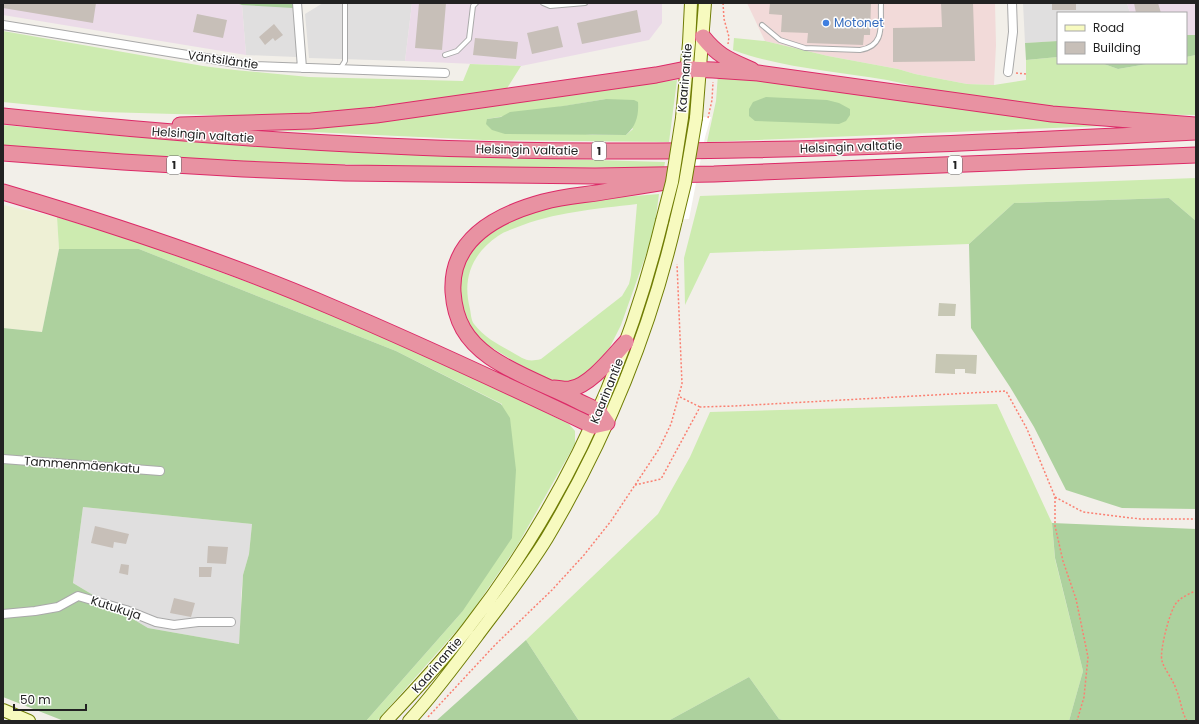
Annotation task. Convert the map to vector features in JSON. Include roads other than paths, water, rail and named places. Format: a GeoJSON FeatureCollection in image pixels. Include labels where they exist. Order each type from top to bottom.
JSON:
{"type":"FeatureCollection","features":[{"type":"Feature","properties":{"kind":"highway"},"geometry":{"type":"LineString","coordinates":[[704,38],[721,56],[758,73]]}},
{"type":"Feature","properties":{"kind":"highway"},"geometry":{"type":"LineString","coordinates":[[108,128],[311,121],[376,115],[656,76],[686,69],[758,73],[1052,114],[1196,125]]}},
{"type":"Feature","properties":{"kind":"highway","name":"Helsingin valtatie"},"geometry":{"type":"LineString","coordinates":[[3,116],[108,128],[346,145],[458,149],[593,151],[706,151],[835,148],[1196,132]]}},
{"type":"Feature","properties":{"kind":"highway","name":"Helsingin valtatie"},"geometry":{"type":"LineString","coordinates":[[3,153],[139,163],[345,173],[587,176],[714,174],[1196,155]]}},
{"type":"Feature","properties":{"kind":"highway"},"geometry":{"type":"LineString","coordinates":[[3,192],[179,248],[326,304],[467,367],[592,426],[603,417],[553,388],[509,368],[490,357],[468,338],[461,327],[454,300],[453,284],[458,261],[463,249],[480,230],[502,216],[544,201],[714,174]]}},
{"type":"Feature","properties":{"kind":"highway"},"geometry":{"type":"LineString","coordinates":[[553,388],[570,389],[590,378],[608,362],[626,342]]}},
{"type":"Feature","properties":{"kind":"main road","name":"Kaarinantie"},"geometry":{"type":"LineString","coordinates":[[409,721],[447,676],[507,598],[546,539],[577,485],[603,417],[616,369],[642,297],[672,182],[682,118],[691,3]]}},
{"type":"Feature","properties":{"kind":"main road","name":"Kaarinantie"},"geometry":{"type":"LineString","coordinates":[[603,417],[632,365],[649,317],[667,257],[685,183],[696,118],[704,38],[705,3]]}},
{"type":"Feature","properties":{"kind":"main road","name":"Kaarinantie"},"geometry":{"type":"LineString","coordinates":[[386,721],[468,629],[496,591],[566,480],[592,426]]}},
{"type":"Feature","properties":{"kind":"main road"},"geometry":{"type":"LineString","coordinates":[[3,710],[28,721]]}},
{"type":"Feature","properties":{"kind":"street"},"geometry":{"type":"LineString","coordinates":[[297,3],[302,68]]}},
{"type":"Feature","properties":{"kind":"street"},"geometry":{"type":"LineString","coordinates":[[1008,72],[1013,32],[1012,3]]}},
{"type":"Feature","properties":{"kind":"street","name":"Väntsiläntie"},"geometry":{"type":"LineString","coordinates":[[3,25],[255,66],[445,73]]}},
{"type":"Feature","properties":{"kind":"street","name":"Tammenmäenkatu"},"geometry":{"type":"LineString","coordinates":[[3,460],[160,471]]}},
{"type":"Feature","properties":{"kind":"street","name":"Kutukuja"},"geometry":{"type":"LineString","coordinates":[[3,614],[58,607],[78,596],[126,610],[156,622],[174,625],[198,622],[231,622]]}},
{"type":"Feature","properties":{"kind":"lane"},"geometry":{"type":"LineString","coordinates":[[340,70],[344,61],[345,3]]}},
{"type":"Feature","properties":{"kind":"lane"},"geometry":{"type":"LineString","coordinates":[[445,55],[457,51],[469,39],[473,6],[476,3]]}},
{"type":"Feature","properties":{"kind":"lane"},"geometry":{"type":"LineString","coordinates":[[543,3],[550,6],[585,3]]}},
{"type":"Feature","properties":{"kind":"lane"},"geometry":{"type":"LineString","coordinates":[[762,25],[780,40],[805,48],[869,49],[877,43],[880,34],[881,3]]}},
{"type":"Feature","properties":{"kind":"place","name":"Motonet"},"geometry":{"type":"Point","coordinates":[826,23]}}]}
